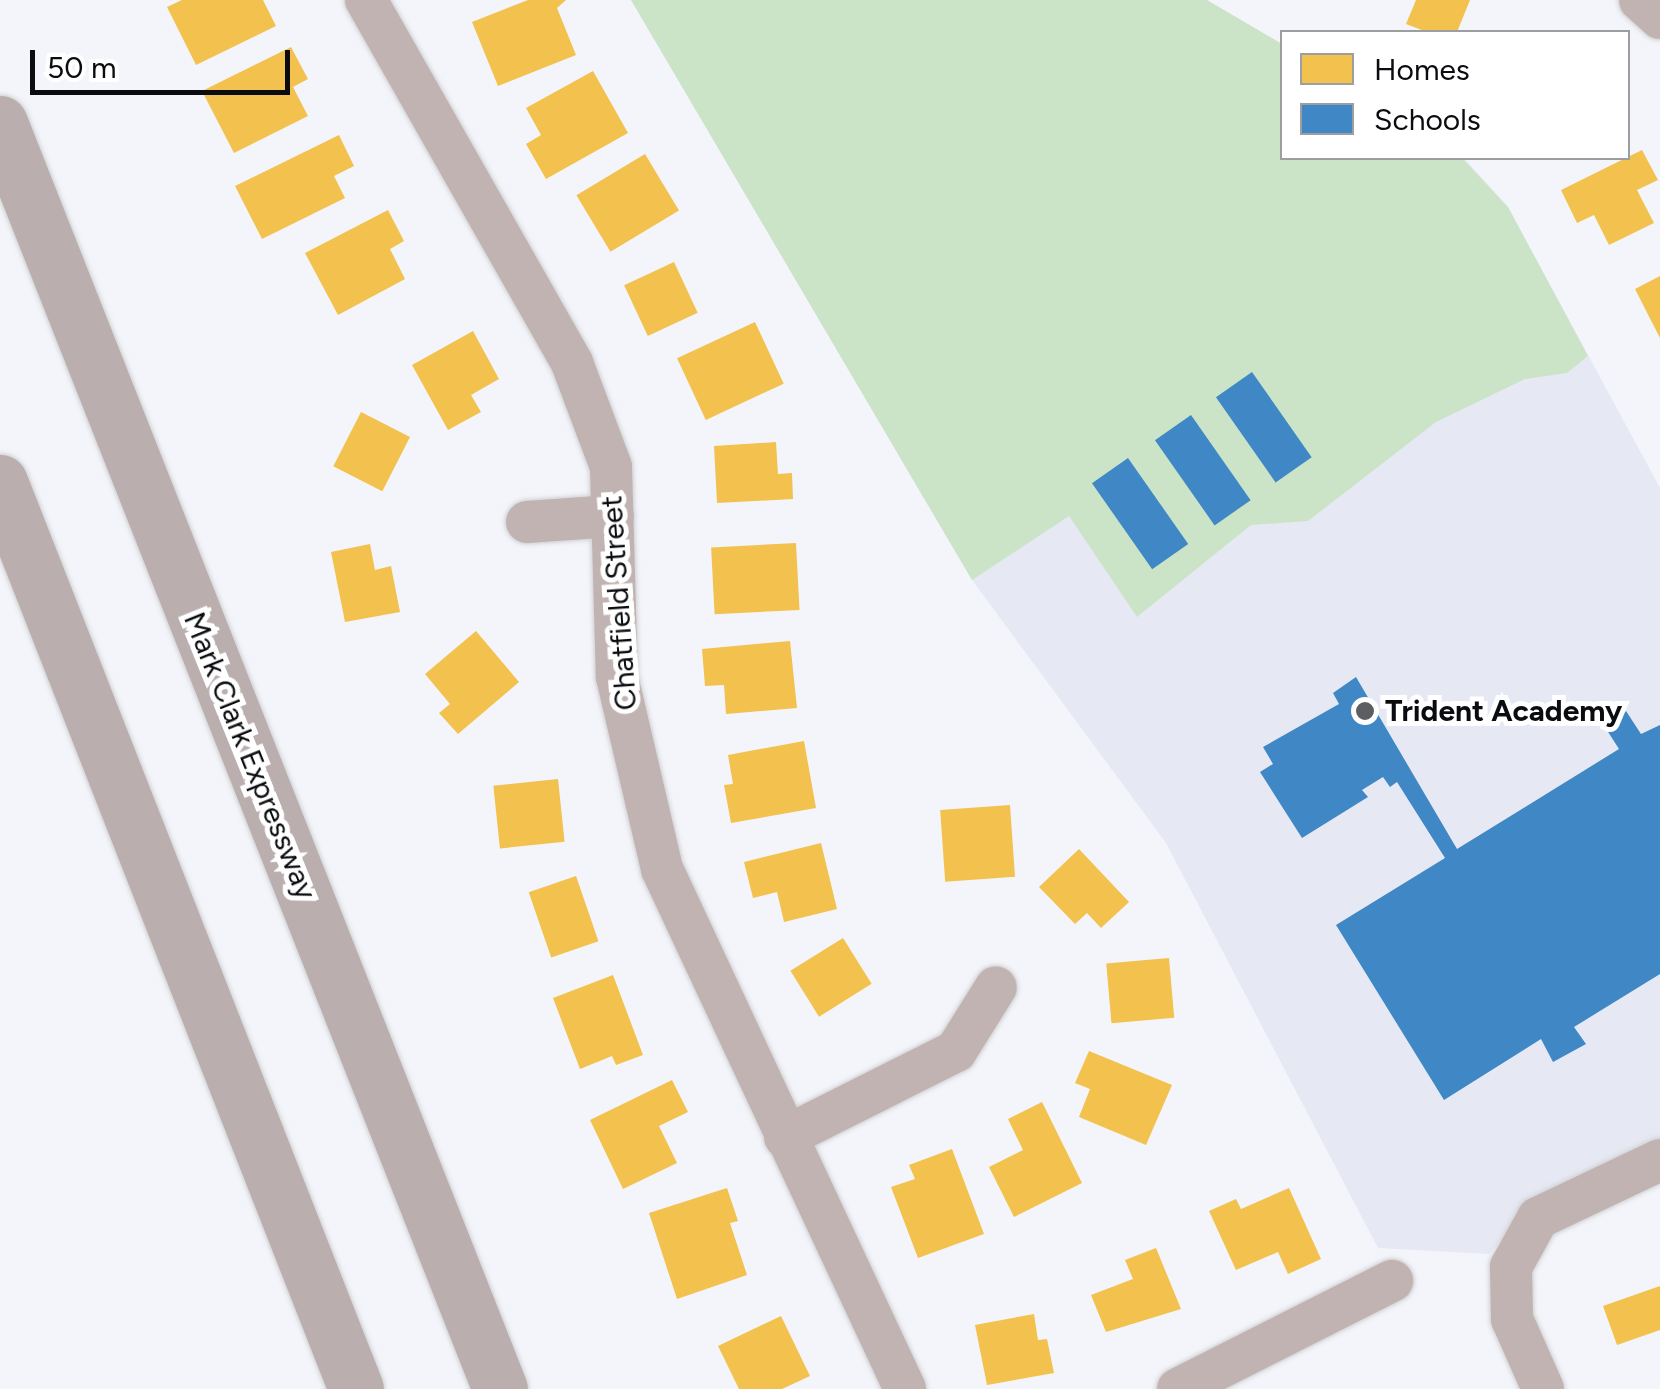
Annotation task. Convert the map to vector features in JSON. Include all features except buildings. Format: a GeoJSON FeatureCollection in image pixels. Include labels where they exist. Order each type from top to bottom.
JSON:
{"type":"FeatureCollection","features":[{"type":"Feature","properties":{"kind":"highway","name":"Mark Clark Expressway"},"geometry":{"type":"LineString","coordinates":[[0,123],[500,1389]]}},
{"type":"Feature","properties":{"kind":"highway"},"geometry":{"type":"LineString","coordinates":[[0,482],[356,1389]]}},
{"type":"Feature","properties":{"kind":"street","name":"Chatfield Street"},"geometry":{"type":"LineString","coordinates":[[366,0],[572,363],[611,467],[618,677],[653,835],[785,1136],[904,1389]]}},
{"type":"Feature","properties":{"kind":"street"},"geometry":{"type":"LineString","coordinates":[[1640,0],[1660,18]]}},
{"type":"Feature","properties":{"kind":"street"},"geometry":{"type":"LineString","coordinates":[[527,522],[612,516]]}},
{"type":"Feature","properties":{"kind":"street"},"geometry":{"type":"LineString","coordinates":[[785,1136],[956,1052],[996,987]]}},
{"type":"Feature","properties":{"kind":"street"},"geometry":{"type":"LineString","coordinates":[[1543,1389],[1512,1318],[1511,1267],[1538,1218],[1660,1160]]}},
{"type":"Feature","properties":{"kind":"street"},"geometry":{"type":"LineString","coordinates":[[1178,1389],[1392,1282]]}},
{"type":"Feature","properties":{"kind":"shaded area","name":"Trident Academy"},"geometry":{"type":"Polygon","coordinates":[[[631,0],[1207,0],[1280,43],[1280,160],[1466,160],[1508,207],[1660,488],[1660,1143],[1522,1214],[1489,1254],[1378,1248],[1166,843],[972,580],[631,0]]]}},
{"type":"Feature","properties":{"kind":"green space"},"geometry":{"type":"Polygon","coordinates":[[[631,0],[1207,0],[1280,43],[1280,160],[1464,160],[1508,207],[1588,356],[1567,373],[1525,379],[1436,422],[1308,521],[1251,525],[1137,617],[1069,516],[972,580],[631,0]]]}},
{"type":"Feature","properties":{"kind":"place","name":"Trident Academy"},"geometry":{"type":"Point","coordinates":[1365,711]}}]}
